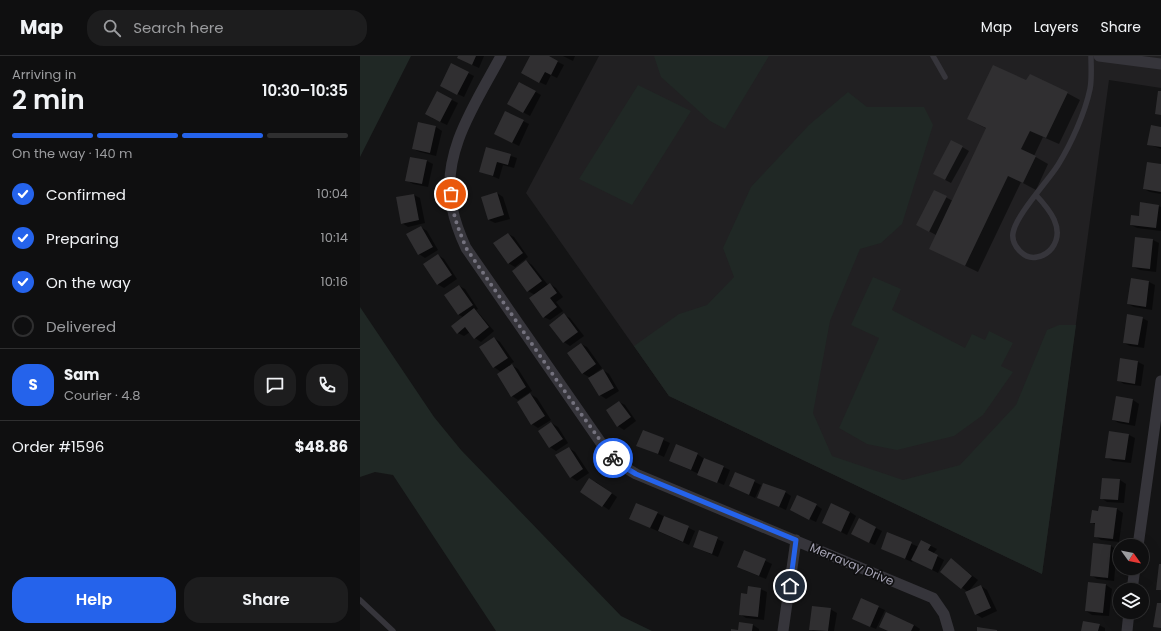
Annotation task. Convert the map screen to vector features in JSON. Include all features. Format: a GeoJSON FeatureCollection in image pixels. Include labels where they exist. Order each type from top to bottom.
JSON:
{"type":"FeatureCollection","features":[{"type":"Feature","properties":{"kind":"street","name":"Merravay Drive"},"geometry":{"type":"LineString","coordinates":[[501,56],[470,114],[457,143],[452,164],[452,206],[457,227],[466,248],[603,446],[621,465],[636,474],[933,598],[944,614],[949,631]]}},
{"type":"Feature","properties":{"kind":"street"},"geometry":{"type":"LineString","coordinates":[[1099,56],[1161,64]]}},
{"type":"Feature","properties":{"kind":"street"},"geometry":{"type":"LineString","coordinates":[[1139,539],[1161,381]]}},
{"type":"Feature","properties":{"kind":"street"},"geometry":{"type":"LineString","coordinates":[[783,631],[796,540]]}},
{"type":"Feature","properties":{"kind":"street"},"geometry":{"type":"LineString","coordinates":[[1127,631],[1128,619]]}},
{"type":"Feature","properties":{"kind":"lane"},"geometry":{"type":"LineString","coordinates":[[933,56],[945,76]]}},
{"type":"Feature","properties":{"kind":"lane"},"geometry":{"type":"LineString","coordinates":[[1036,195],[1048,209],[1058,232],[1057,241],[1051,250],[1035,258],[1026,255],[1018,249],[1014,242],[1013,232],[1023,213],[1036,195],[1058,165],[1082,115],[1090,88],[1091,56]]}},
{"type":"Feature","properties":{"kind":"lane"},"geometry":{"type":"LineString","coordinates":[[360,600],[393,631]]}},
{"type":"Feature","properties":{"kind":"shaded area"},"geometry":{"type":"Polygon","coordinates":[[[360,56],[411,56],[360,157],[360,56]]]}},
{"type":"Feature","properties":{"kind":"shaded area"},"geometry":{"type":"Polygon","coordinates":[[[599,56],[1161,56],[1161,88],[1109,80],[1042,574],[669,396],[526,193],[599,56]]]}},
{"type":"Feature","properties":{"kind":"shaded area"},"geometry":{"type":"Polygon","coordinates":[[[654,56],[769,56],[725,129],[710,121],[661,77],[654,56]]]}},
{"type":"Feature","properties":{"kind":"shaded area"},"geometry":{"type":"Polygon","coordinates":[[[638,85],[691,111],[632,205],[579,179],[638,85]]]}},
{"type":"Feature","properties":{"kind":"shaded area"},"geometry":{"type":"Polygon","coordinates":[[[848,92],[867,107],[924,107],[933,125],[902,224],[881,243],[860,249],[830,321],[813,413],[832,456],[903,480],[960,465],[1016,405],[1047,330],[1059,325],[1076,325],[1042,574],[669,396],[634,346],[679,314],[707,305],[734,277],[723,248],[751,187],[809,125],[848,92]]]}},
{"type":"Feature","properties":{"kind":"shaded area"},"geometry":{"type":"Polygon","coordinates":[[[873,277],[901,289],[892,310],[965,348],[972,334],[985,340],[989,331],[1013,343],[1001,366],[1013,372],[983,415],[954,436],[897,450],[867,444],[839,428],[879,338],[851,325],[873,277]]]}},
{"type":"Feature","properties":{"kind":"shaded area"},"geometry":{"type":"Polygon","coordinates":[[[360,307],[434,417],[461,450],[621,616],[652,631],[496,631],[393,475],[375,472],[360,477],[360,307]]]}},
{"type":"Feature","properties":{"kind":"building"},"geometry":{"type":"Polygon","coordinates":[[[458,56],[476,56],[472,65],[457,58],[458,56]]]}},
{"type":"Feature","properties":{"kind":"building"},"geometry":{"type":"Polygon","coordinates":[[[530,56],[549,56],[558,61],[551,75],[545,72],[539,83],[521,73],[530,56]]]}},
{"type":"Feature","properties":{"kind":"building"},"geometry":{"type":"Polygon","coordinates":[[[451,63],[469,72],[457,95],[440,86],[451,63]]]}},
{"type":"Feature","properties":{"kind":"building"},"geometry":{"type":"Polygon","coordinates":[[[993,65],[1026,80],[1030,74],[1068,92],[1046,138],[1030,131],[1021,149],[1036,156],[1023,183],[1008,176],[965,266],[929,249],[986,128],[967,119],[993,65]]]}},
{"type":"Feature","properties":{"kind":"building"},"geometry":{"type":"Polygon","coordinates":[[[519,82],[536,91],[523,113],[507,104],[519,82]]]}},
{"type":"Feature","properties":{"kind":"building"},"geometry":{"type":"Polygon","coordinates":[[[437,91],[452,99],[440,122],[425,114],[437,91]]]}},
{"type":"Feature","properties":{"kind":"building"},"geometry":{"type":"Polygon","coordinates":[[[1158,91],[1161,91],[1161,115],[1155,114],[1158,91]]]}},
{"type":"Feature","properties":{"kind":"building"},"geometry":{"type":"Polygon","coordinates":[[[505,111],[524,120],[512,143],[494,134],[505,111]]]}},
{"type":"Feature","properties":{"kind":"building"},"geometry":{"type":"Polygon","coordinates":[[[418,122],[436,126],[430,153],[412,149],[418,122]]]}},
{"type":"Feature","properties":{"kind":"building"},"geometry":{"type":"Polygon","coordinates":[[[1151,125],[1161,127],[1161,147],[1147,145],[1151,125]]]}},
{"type":"Feature","properties":{"kind":"building"},"geometry":{"type":"Polygon","coordinates":[[[951,140],[963,146],[945,180],[933,174],[951,140]]]}},
{"type":"Feature","properties":{"kind":"building"},"geometry":{"type":"Polygon","coordinates":[[[486,147],[511,154],[508,165],[497,162],[493,176],[479,172],[486,147]]]}},
{"type":"Feature","properties":{"kind":"building"},"geometry":{"type":"Polygon","coordinates":[[[410,157],[427,160],[422,184],[405,181],[410,157]]]}},
{"type":"Feature","properties":{"kind":"building"},"geometry":{"type":"Polygon","coordinates":[[[1147,162],[1161,164],[1161,192],[1143,189],[1147,162]]]}},
{"type":"Feature","properties":{"kind":"building"},"geometry":{"type":"Polygon","coordinates":[[[934,190],[947,196],[929,232],[916,225],[934,190]]]}},
{"type":"Feature","properties":{"kind":"building"},"geometry":{"type":"Polygon","coordinates":[[[497,192],[504,215],[488,220],[481,197],[497,192]]]}},
{"type":"Feature","properties":{"kind":"building"},"geometry":{"type":"Polygon","coordinates":[[[414,194],[419,220],[401,224],[396,197],[414,194]]]}},
{"type":"Feature","properties":{"kind":"building"},"geometry":{"type":"Polygon","coordinates":[[[1140,202],[1159,205],[1156,228],[1130,225],[1131,215],[1139,216],[1140,202]]]}},
{"type":"Feature","properties":{"kind":"building"},"geometry":{"type":"Polygon","coordinates":[[[421,226],[433,247],[418,255],[406,234],[421,226]]]}},
{"type":"Feature","properties":{"kind":"building"},"geometry":{"type":"Polygon","coordinates":[[[508,233],[523,253],[508,264],[493,243],[508,233]]]}},
{"type":"Feature","properties":{"kind":"building"},"geometry":{"type":"Polygon","coordinates":[[[1135,237],[1153,239],[1150,269],[1132,267],[1135,237]]]}},
{"type":"Feature","properties":{"kind":"building"},"geometry":{"type":"Polygon","coordinates":[[[438,254],[452,275],[437,285],[423,264],[438,254]]]}},
{"type":"Feature","properties":{"kind":"building"},"geometry":{"type":"Polygon","coordinates":[[[526,260],[542,281],[527,292],[512,271],[526,260]]]}},
{"type":"Feature","properties":{"kind":"building"},"geometry":{"type":"Polygon","coordinates":[[[1131,278],[1149,281],[1146,307],[1127,304],[1131,278]]]}},
{"type":"Feature","properties":{"kind":"building"},"geometry":{"type":"Polygon","coordinates":[[[550,283],[557,293],[550,298],[557,307],[543,318],[529,298],[550,283]]]}},
{"type":"Feature","properties":{"kind":"building"},"geometry":{"type":"Polygon","coordinates":[[[459,285],[473,305],[458,315],[444,295],[459,285]]]}},
{"type":"Feature","properties":{"kind":"building"},"geometry":{"type":"Polygon","coordinates":[[[474,308],[489,327],[474,339],[465,327],[457,334],[451,326],[474,308]]]}},
{"type":"Feature","properties":{"kind":"building"},"geometry":{"type":"Polygon","coordinates":[[[564,313],[578,332],[563,343],[549,325],[564,313]]]}},
{"type":"Feature","properties":{"kind":"building"},"geometry":{"type":"Polygon","coordinates":[[[1127,314],[1143,317],[1138,345],[1123,343],[1127,314]]]}},
{"type":"Feature","properties":{"kind":"building"},"geometry":{"type":"Polygon","coordinates":[[[494,337],[508,358],[493,368],[479,347],[494,337]]]}},
{"type":"Feature","properties":{"kind":"building"},"geometry":{"type":"Polygon","coordinates":[[[581,343],[596,364],[582,374],[567,353],[581,343]]]}},
{"type":"Feature","properties":{"kind":"building"},"geometry":{"type":"Polygon","coordinates":[[[1120,358],[1138,361],[1135,384],[1117,381],[1120,358]]]}},
{"type":"Feature","properties":{"kind":"building"},"geometry":{"type":"Polygon","coordinates":[[[512,364],[526,387],[511,397],[497,374],[512,364]]]}},
{"type":"Feature","properties":{"kind":"building"},"geometry":{"type":"Polygon","coordinates":[[[603,369],[614,388],[599,396],[588,378],[603,369]]]}},
{"type":"Feature","properties":{"kind":"building"},"geometry":{"type":"Polygon","coordinates":[[[530,393],[545,416],[531,425],[517,402],[530,393]]]}},
{"type":"Feature","properties":{"kind":"building"},"geometry":{"type":"Polygon","coordinates":[[[1116,396],[1133,399],[1129,423],[1112,420],[1116,396]]]}},
{"type":"Feature","properties":{"kind":"building"},"geometry":{"type":"Polygon","coordinates":[[[619,401],[631,417],[617,427],[606,410],[619,401]]]}},
{"type":"Feature","properties":{"kind":"building"},"geometry":{"type":"Polygon","coordinates":[[[551,422],[563,439],[549,448],[538,431],[551,422]]]}},
{"type":"Feature","properties":{"kind":"building"},"geometry":{"type":"Polygon","coordinates":[[[643,430],[664,438],[658,454],[636,446],[643,430]]]}},
{"type":"Feature","properties":{"kind":"building"},"geometry":{"type":"Polygon","coordinates":[[[1109,431],[1129,434],[1125,460],[1105,458],[1109,431]]]}},
{"type":"Feature","properties":{"kind":"building"},"geometry":{"type":"Polygon","coordinates":[[[676,444],[698,453],[691,470],[669,461],[676,444]]]}},
{"type":"Feature","properties":{"kind":"building"},"geometry":{"type":"Polygon","coordinates":[[[569,447],[583,469],[570,478],[555,455],[569,447]]]}},
{"type":"Feature","properties":{"kind":"building"},"geometry":{"type":"Polygon","coordinates":[[[704,458],[724,466],[717,483],[697,475],[704,458]]]}},
{"type":"Feature","properties":{"kind":"building"},"geometry":{"type":"Polygon","coordinates":[[[735,472],[755,480],[749,495],[729,486],[735,472]]]}},
{"type":"Feature","properties":{"kind":"building"},"geometry":{"type":"Polygon","coordinates":[[[589,478],[612,493],[602,507],[580,492],[589,478]]]}},
{"type":"Feature","properties":{"kind":"building"},"geometry":{"type":"Polygon","coordinates":[[[1102,478],[1120,479],[1118,500],[1100,499],[1102,478]]]}},
{"type":"Feature","properties":{"kind":"building"},"geometry":{"type":"Polygon","coordinates":[[[763,483],[786,491],[779,507],[757,498],[763,483]]]}},
{"type":"Feature","properties":{"kind":"building"},"geometry":{"type":"Polygon","coordinates":[[[797,495],[817,504],[809,520],[790,510],[797,495]]]}},
{"type":"Feature","properties":{"kind":"building"},"geometry":{"type":"Polygon","coordinates":[[[636,503],[658,512],[650,528],[629,519],[636,503]]]}},
{"type":"Feature","properties":{"kind":"building"},"geometry":{"type":"Polygon","coordinates":[[[831,503],[850,512],[841,532],[822,523],[831,503]]]}},
{"type":"Feature","properties":{"kind":"building"},"geometry":{"type":"Polygon","coordinates":[[[1099,506],[1117,508],[1113,539],[1094,537],[1095,523],[1090,523],[1092,510],[1098,511],[1099,506]]]}},
{"type":"Feature","properties":{"kind":"building"},"geometry":{"type":"Polygon","coordinates":[[[664,516],[689,526],[683,542],[658,531],[664,516]]]}},
{"type":"Feature","properties":{"kind":"building"},"geometry":{"type":"Polygon","coordinates":[[[859,518],[876,527],[869,543],[851,534],[859,518]]]}},
{"type":"Feature","properties":{"kind":"building"},"geometry":{"type":"Polygon","coordinates":[[[699,530],[718,537],[712,554],[693,547],[699,530]]]}},
{"type":"Feature","properties":{"kind":"building"},"geometry":{"type":"Polygon","coordinates":[[[887,532],[912,542],[905,559],[881,549],[887,532]]]}},
{"type":"Feature","properties":{"kind":"building"},"geometry":{"type":"Polygon","coordinates":[[[921,540],[931,545],[928,550],[938,555],[932,570],[911,560],[921,540]]]}},
{"type":"Feature","properties":{"kind":"building"},"geometry":{"type":"Polygon","coordinates":[[[1093,543],[1111,545],[1108,578],[1090,576],[1093,543]]]}},
{"type":"Feature","properties":{"kind":"building"},"geometry":{"type":"Polygon","coordinates":[[[744,550],[766,559],[759,576],[737,567],[744,550]]]}},
{"type":"Feature","properties":{"kind":"building"},"geometry":{"type":"Polygon","coordinates":[[[951,558],[972,576],[961,589],[940,572],[951,558]]]}},
{"type":"Feature","properties":{"kind":"building"},"geometry":{"type":"Polygon","coordinates":[[[1159,564],[1161,564],[1161,590],[1156,590],[1159,564]]]}},
{"type":"Feature","properties":{"kind":"building"},"geometry":{"type":"Polygon","coordinates":[[[1088,582],[1106,584],[1103,613],[1085,611],[1088,582]]]}},
{"type":"Feature","properties":{"kind":"building"},"geometry":{"type":"Polygon","coordinates":[[[981,585],[991,608],[975,615],[965,592],[981,585]]]}},
{"type":"Feature","properties":{"kind":"building"},"geometry":{"type":"Polygon","coordinates":[[[748,586],[761,588],[758,617],[739,615],[741,593],[747,594],[748,586]]]}},
{"type":"Feature","properties":{"kind":"building"},"geometry":{"type":"Polygon","coordinates":[[[861,598],[879,606],[870,627],[852,619],[861,598]]]}},
{"type":"Feature","properties":{"kind":"building"},"geometry":{"type":"Polygon","coordinates":[[[1157,603],[1161,603],[1161,628],[1153,627],[1157,603]]]}},
{"type":"Feature","properties":{"kind":"building"},"geometry":{"type":"Polygon","coordinates":[[[812,606],[831,608],[828,631],[809,630],[812,606]]]}},
{"type":"Feature","properties":{"kind":"building"},"geometry":{"type":"Polygon","coordinates":[[[886,612],[914,625],[911,631],[888,631],[879,627],[886,612]]]}},
{"type":"Feature","properties":{"kind":"building"},"geometry":{"type":"Polygon","coordinates":[[[1083,621],[1100,624],[1098,631],[1081,631],[1083,621]]]}},
{"type":"Feature","properties":{"kind":"building"},"geometry":{"type":"Polygon","coordinates":[[[739,622],[753,624],[752,631],[731,631],[731,629],[738,630],[739,622]]]}},
{"type":"Feature","properties":{"kind":"building"},"geometry":{"type":"Polygon","coordinates":[[[977,627],[997,630],[997,631],[977,631],[977,627]]]}},
{"type":"Feature","properties":{"kind":"way so far"},"geometry":{"type":"LineString","coordinates":[[451,194],[457,227],[466,248],[558,382],[613,458]]}},
{"type":"Feature","properties":{"kind":"route"},"geometry":{"type":"LineString","coordinates":[[613,458],[636,474],[796,540],[790,586]]}}]}
